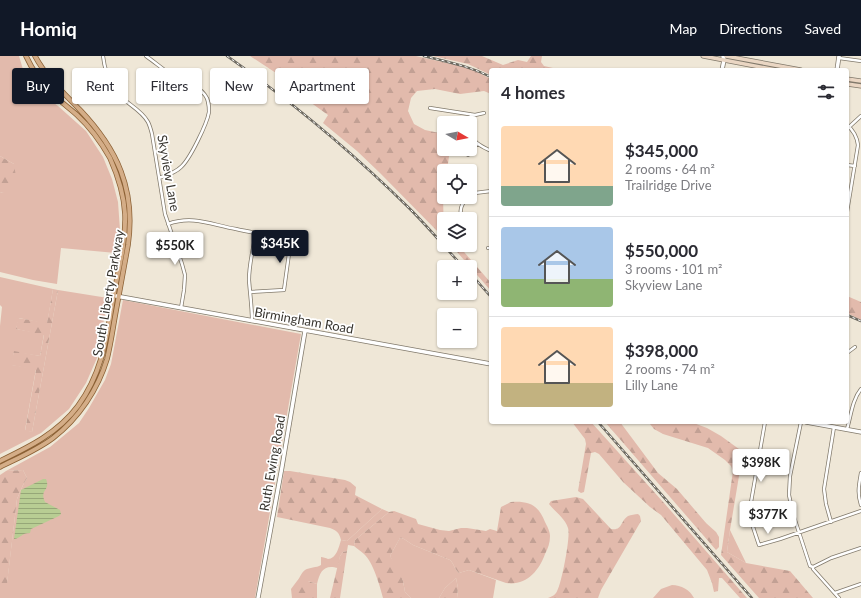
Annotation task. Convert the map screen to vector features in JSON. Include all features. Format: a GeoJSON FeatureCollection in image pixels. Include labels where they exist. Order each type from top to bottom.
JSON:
{"type":"FeatureCollection","features":[{"type":"Feature","properties":{"kind":"main road","name":"South Liberty Parkway"},"geometry":{"type":"LineString","coordinates":[[0,467],[41,446],[53,438],[73,419],[88,401],[97,385],[106,363],[110,346],[124,240],[125,222],[122,191],[115,169],[103,146],[80,118],[56,98],[43,84],[33,70],[26,56]]}},
{"type":"Feature","properties":{"kind":"main road","name":"South Liberty Parkway"},"geometry":{"type":"LineString","coordinates":[[0,461],[27,448],[57,428],[69,416],[83,398],[92,382],[101,361],[106,340],[128,245],[130,222],[128,200],[122,173],[110,149],[92,123],[52,80],[35,56]]}},
{"type":"Feature","properties":{"kind":"main road"},"geometry":{"type":"LineString","coordinates":[[702,56],[725,57],[789,68]]}},
{"type":"Feature","properties":{"kind":"main road"},"geometry":{"type":"LineString","coordinates":[[725,57],[768,68]]}},
{"type":"Feature","properties":{"kind":"main road"},"geometry":{"type":"LineString","coordinates":[[849,79],[861,81]]}},
{"type":"Feature","properties":{"kind":"main road"},"geometry":{"type":"LineString","coordinates":[[849,84],[861,86]]}},
{"type":"Feature","properties":{"kind":"street","name":"Skyview Lane"},"geometry":{"type":"LineString","coordinates":[[103,56],[113,88],[148,122],[152,134],[165,214],[185,275],[181,308]]}},
{"type":"Feature","properties":{"kind":"street"},"geometry":{"type":"LineString","coordinates":[[146,56],[176,78],[201,90],[209,105],[207,118],[189,158],[177,171],[159,178]]}},
{"type":"Feature","properties":{"kind":"street"},"geometry":{"type":"LineString","coordinates":[[722,68],[725,57]]}},
{"type":"Feature","properties":{"kind":"street"},"geometry":{"type":"LineString","coordinates":[[837,68],[839,57],[861,62]]}},
{"type":"Feature","properties":{"kind":"street"},"geometry":{"type":"LineString","coordinates":[[430,108],[471,115],[484,113]]}},
{"type":"Feature","properties":{"kind":"street"},"geometry":{"type":"LineString","coordinates":[[849,125],[861,116]]}},
{"type":"Feature","properties":{"kind":"street"},"geometry":{"type":"LineString","coordinates":[[849,127],[857,138],[858,145],[849,198]]}},
{"type":"Feature","properties":{"kind":"street"},"geometry":{"type":"LineString","coordinates":[[477,144],[489,150]]}},
{"type":"Feature","properties":{"kind":"street"},"geometry":{"type":"LineString","coordinates":[[849,164],[855,166]]}},
{"type":"Feature","properties":{"kind":"street"},"geometry":{"type":"LineString","coordinates":[[477,193],[489,191]]}},
{"type":"Feature","properties":{"kind":"street"},"geometry":{"type":"LineString","coordinates":[[168,224],[181,221],[202,221],[233,229],[291,239],[284,290],[250,292]]}},
{"type":"Feature","properties":{"kind":"street"},"geometry":{"type":"LineString","coordinates":[[252,321],[249,279],[250,263],[256,233]]}},
{"type":"Feature","properties":{"kind":"street","name":"Birmingham Road"},"geometry":{"type":"LineString","coordinates":[[116,296],[489,364]]}},
{"type":"Feature","properties":{"kind":"street","name":"Ruth Ewing Road"},"geometry":{"type":"LineString","coordinates":[[258,598],[305,331]]}},
{"type":"Feature","properties":{"kind":"street"},"geometry":{"type":"LineString","coordinates":[[849,352],[855,347]]}},
{"type":"Feature","properties":{"kind":"street"},"geometry":{"type":"LineString","coordinates":[[848,429],[854,401],[860,390]]}},
{"type":"Feature","properties":{"kind":"street"},"geometry":{"type":"LineString","coordinates":[[765,424],[750,508],[750,518],[759,545],[861,512]]}},
{"type":"Feature","properties":{"kind":"street"},"geometry":{"type":"LineString","coordinates":[[800,424],[789,485],[790,504],[810,566],[813,566],[813,569],[839,598]]}},
{"type":"Feature","properties":{"kind":"street"},"geometry":{"type":"LineString","coordinates":[[819,424],[861,432]]}},
{"type":"Feature","properties":{"kind":"street"},"geometry":{"type":"LineString","coordinates":[[831,522],[826,504],[824,488],[834,427]]}},
{"type":"Feature","properties":{"kind":"street"},"geometry":{"type":"LineString","coordinates":[[861,473],[858,489],[861,504]]}},
{"type":"Feature","properties":{"kind":"street"},"geometry":{"type":"LineString","coordinates":[[813,566],[861,548]]}},
{"type":"Feature","properties":{"kind":"street"},"geometry":{"type":"LineString","coordinates":[[835,593],[861,584]]}},
{"type":"Feature","properties":{"kind":"green space"},"geometry":{"type":"Polygon","coordinates":[[[0,56],[19,56],[23,68],[12,68],[12,104],[55,104],[86,131],[103,157],[112,179],[118,202],[120,230],[116,253],[61,248],[57,284],[0,272],[0,192],[3,193],[14,164],[0,156],[0,56]]]}},
{"type":"Feature","properties":{"kind":"green space"},"geometry":{"type":"Polygon","coordinates":[[[250,56],[416,56],[471,69],[489,78],[489,93],[484,91],[460,94],[435,89],[417,91],[411,98],[408,111],[414,124],[425,130],[437,133],[437,156],[449,156],[448,164],[437,164],[437,204],[443,204],[443,212],[437,212],[437,231],[357,151],[323,123],[328,115],[313,104],[369,104],[369,68],[275,68],[275,72],[250,56]]]}},
{"type":"Feature","properties":{"kind":"green space"},"geometry":{"type":"Polygon","coordinates":[[[433,56],[482,56],[503,65],[518,60],[527,62],[531,56],[542,56],[541,62],[544,66],[553,68],[489,68],[489,74],[468,64],[433,56]]]}},
{"type":"Feature","properties":{"kind":"green space"},"geometry":{"type":"Polygon","coordinates":[[[0,156],[14,164],[16,177],[13,188],[3,193],[0,192],[0,156]]]}},
{"type":"Feature","properties":{"kind":"green space"},"geometry":{"type":"Polygon","coordinates":[[[457,252],[464,252],[471,260],[464,260],[457,252]]]}},
{"type":"Feature","properties":{"kind":"green space"},"geometry":{"type":"Polygon","coordinates":[[[477,267],[489,281],[489,289],[477,275],[477,267]]]}},
{"type":"Feature","properties":{"kind":"green space"},"geometry":{"type":"Polygon","coordinates":[[[0,277],[53,289],[47,324],[19,318],[16,329],[44,334],[40,356],[14,352],[12,365],[36,369],[25,430],[32,432],[58,290],[108,298],[97,358],[86,383],[69,409],[41,433],[0,454],[0,326],[2,307],[0,305],[0,277]]]}},
{"type":"Feature","properties":{"kind":"green space"},"geometry":{"type":"Polygon","coordinates":[[[53,289],[58,290],[32,432],[25,431],[36,370],[11,365],[14,351],[40,356],[44,335],[16,329],[18,318],[47,323],[53,289]]]}},
{"type":"Feature","properties":{"kind":"green space"},"geometry":{"type":"Polygon","coordinates":[[[849,297],[861,302],[861,320],[849,314],[849,297]]]}},
{"type":"Feature","properties":{"kind":"green space"},"geometry":{"type":"Polygon","coordinates":[[[123,300],[301,334],[255,598],[0,598],[0,584],[7,583],[17,499],[27,478],[23,470],[6,471],[50,447],[79,423],[105,380],[111,364],[123,300]]]}},
{"type":"Feature","properties":{"kind":"green space"},"geometry":{"type":"Polygon","coordinates":[[[574,424],[593,424],[747,598],[740,598],[722,578],[719,578],[718,591],[714,592],[707,570],[661,515],[623,482],[599,454],[595,452],[591,453],[584,492],[581,493],[578,491],[586,444],[585,439],[574,424]]]}},
{"type":"Feature","properties":{"kind":"green space"},"geometry":{"type":"Polygon","coordinates":[[[607,424],[621,424],[658,473],[677,489],[706,523],[716,532],[719,537],[719,547],[716,550],[607,424]]]}},
{"type":"Feature","properties":{"kind":"green space"},"geometry":{"type":"Polygon","coordinates":[[[650,424],[696,424],[721,436],[743,452],[727,552],[746,563],[790,571],[813,598],[759,598],[721,555],[733,471],[731,466],[708,448],[663,434],[654,429],[650,424]]]}},
{"type":"Feature","properties":{"kind":"green space"},"geometry":{"type":"Polygon","coordinates":[[[23,470],[27,478],[17,499],[7,584],[0,584],[0,475],[6,471],[23,470]]]}},
{"type":"Feature","properties":{"kind":"green space"},"geometry":{"type":"Polygon","coordinates":[[[284,471],[345,480],[356,487],[355,495],[382,509],[347,541],[341,540],[337,532],[330,528],[277,517],[284,471]]]}},
{"type":"Feature","properties":{"kind":"green space"},"geometry":{"type":"Polygon","coordinates":[[[576,497],[583,499],[611,529],[618,529],[625,518],[630,515],[638,514],[641,521],[601,590],[598,598],[548,598],[553,596],[558,589],[563,572],[569,533],[565,521],[549,504],[551,501],[576,497]]]}},
{"type":"Feature","properties":{"kind":"green space"},"geometry":{"type":"Polygon","coordinates":[[[511,502],[527,503],[536,507],[550,534],[549,545],[539,566],[531,576],[520,582],[506,583],[469,570],[459,573],[450,560],[400,538],[390,556],[398,568],[405,592],[411,598],[383,598],[373,568],[364,554],[354,546],[355,540],[389,512],[394,511],[416,519],[418,524],[440,530],[449,531],[467,528],[486,531],[490,529],[497,531],[501,507],[511,502]]]}},
{"type":"Feature","properties":{"kind":"green space"},"geometry":{"type":"Polygon","coordinates":[[[382,509],[389,512],[355,540],[354,546],[348,545],[347,551],[343,552],[340,556],[338,568],[329,567],[323,570],[317,584],[308,581],[297,581],[305,570],[321,565],[321,557],[328,559],[333,557],[337,552],[341,540],[347,541],[382,509]]]}},
{"type":"Feature","properties":{"kind":"green space"},"geometry":{"type":"Polygon","coordinates":[[[730,530],[746,563],[727,552],[730,530]]]}},
{"type":"Feature","properties":{"kind":"green space"},"geometry":{"type":"Polygon","coordinates":[[[400,538],[450,560],[459,573],[469,570],[496,580],[493,598],[457,598],[458,588],[456,578],[445,588],[439,598],[411,598],[405,592],[403,581],[390,556],[400,538]]]}},
{"type":"Feature","properties":{"kind":"green space"},"geometry":{"type":"Polygon","coordinates":[[[347,551],[340,598],[330,598],[340,556],[343,552],[347,551]]]}},
{"type":"Feature","properties":{"kind":"green space"},"geometry":{"type":"Polygon","coordinates":[[[456,578],[458,588],[457,598],[439,598],[445,588],[456,578]]]}},
{"type":"Feature","properties":{"kind":"green space"},"geometry":{"type":"Polygon","coordinates":[[[297,581],[308,581],[317,584],[317,598],[292,598],[291,589],[297,581]]]}},
{"type":"Feature","properties":{"kind":"green space"},"geometry":{"type":"Polygon","coordinates":[[[672,585],[685,588],[694,598],[653,598],[661,589],[672,585]]]}},
{"type":"Feature","properties":{"kind":"shaded area"},"geometry":{"type":"Polygon","coordinates":[[[43,479],[46,479],[47,483],[43,495],[45,502],[60,510],[61,514],[31,529],[30,533],[14,539],[21,490],[43,479]]]}},
{"type":"Feature","properties":{"kind":"railway"},"geometry":{"type":"LineString","coordinates":[[227,56],[298,109],[366,167],[416,215],[457,260]]}},
{"type":"Feature","properties":{"kind":"railway"},"geometry":{"type":"LineString","coordinates":[[424,56],[450,62],[489,76]]}},
{"type":"Feature","properties":{"kind":"railway"},"geometry":{"type":"LineString","coordinates":[[477,281],[489,295]]}},
{"type":"Feature","properties":{"kind":"railway"},"geometry":{"type":"LineString","coordinates":[[849,316],[861,321]]}},
{"type":"Feature","properties":{"kind":"railway"},"geometry":{"type":"LineString","coordinates":[[600,424],[752,598]]}}]}
